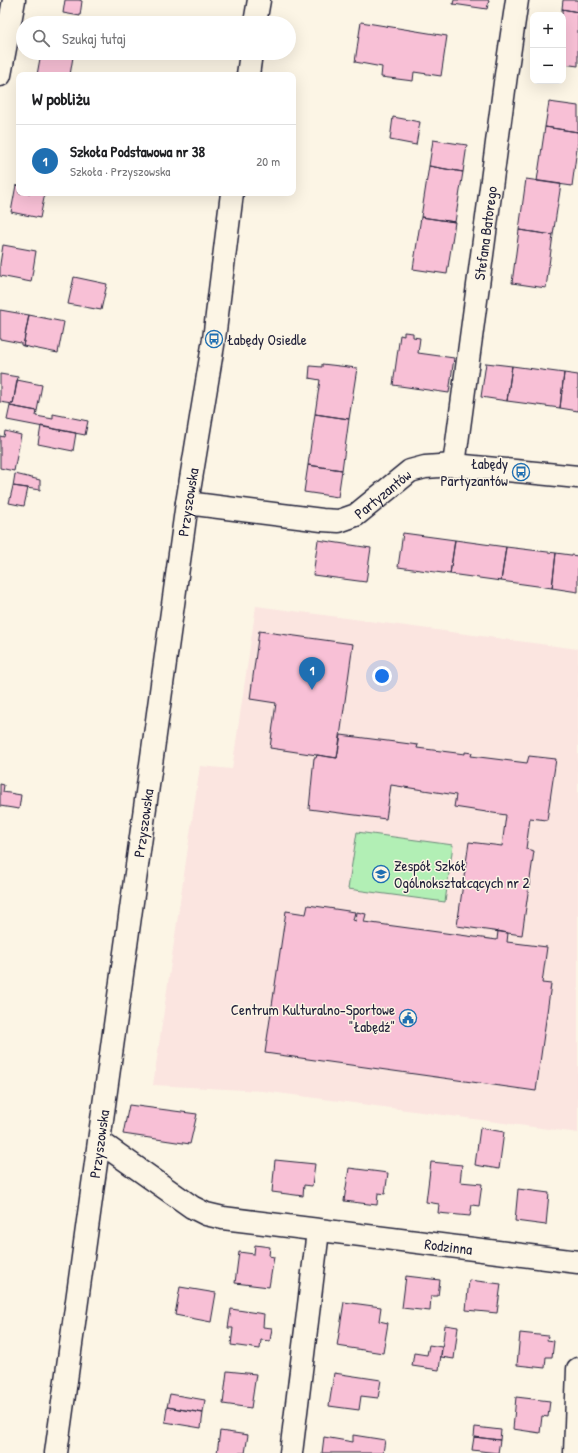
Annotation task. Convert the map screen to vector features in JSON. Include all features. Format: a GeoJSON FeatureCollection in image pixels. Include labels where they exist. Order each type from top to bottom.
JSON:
{"type":"FeatureCollection","features":[{"type":"Feature","properties":{"kind":"street"},"geometry":{"type":"LineString","coordinates":[[0,75],[14,0]]}},
{"type":"Feature","properties":{"kind":"street"},"geometry":{"type":"LineString","coordinates":[[256,16],[258,0]]}},
{"type":"Feature","properties":{"kind":"street","name":"Stefana Batorego"},"geometry":{"type":"LineString","coordinates":[[454,466],[517,0]]}},
{"type":"Feature","properties":{"kind":"street"},"geometry":{"type":"LineString","coordinates":[[248,72],[250,60]]}},
{"type":"Feature","properties":{"kind":"street","name":"Przyszowska"},"geometry":{"type":"LineString","coordinates":[[56,1453],[187,503],[214,339],[232,196]]}},
{"type":"Feature","properties":{"kind":"street","name":"Partyzantów"},"geometry":{"type":"LineString","coordinates":[[187,503],[339,521],[356,515],[410,471],[425,467],[454,466],[578,476]]}},
{"type":"Feature","properties":{"kind":"street","name":"Rodzinna"},"geometry":{"type":"LineString","coordinates":[[100,1142],[186,1202],[206,1214],[223,1218],[578,1262]]}},
{"type":"Feature","properties":{"kind":"street"},"geometry":{"type":"LineString","coordinates":[[291,1453],[318,1230]]}},
{"type":"Feature","properties":{"kind":"street"},"geometry":{"type":"LineString","coordinates":[[575,1453],[578,1369]]}},
{"type":"Feature","properties":{"kind":"shaded area","name":"Zespół Szkół Ogólnokształcących nr 2"},"geometry":{"type":"Polygon","coordinates":[[[256,606],[578,649],[578,1133],[263,1091],[153,1085],[200,766],[232,769],[256,606]]]}},
{"type":"Feature","properties":{"kind":"green space"},"geometry":{"type":"Polygon","coordinates":[[[357,832],[453,845],[445,902],[348,889],[357,832]]]}},
{"type":"Feature","properties":{"kind":"building"},"geometry":{"type":"Polygon","coordinates":[[[65,0],[82,1],[80,16],[63,13],[65,0]]]}},
{"type":"Feature","properties":{"kind":"building"},"geometry":{"type":"Polygon","coordinates":[[[454,0],[489,0],[487,9],[453,4],[454,0]]]}},
{"type":"Feature","properties":{"kind":"building"},"geometry":{"type":"Polygon","coordinates":[[[563,0],[578,0],[578,12],[562,9],[563,0]]]}},
{"type":"Feature","properties":{"kind":"building"},"geometry":{"type":"Polygon","coordinates":[[[562,9],[578,12],[578,66],[566,64],[566,12],[562,12],[562,9]]]}},
{"type":"Feature","properties":{"kind":"building"},"geometry":{"type":"Polygon","coordinates":[[[361,22],[447,36],[441,76],[414,72],[413,81],[381,77],[382,67],[355,62],[361,22]]]}},
{"type":"Feature","properties":{"kind":"building"},"geometry":{"type":"Polygon","coordinates":[[[40,60],[72,60],[70,72],[38,72],[40,60]]]}},
{"type":"Feature","properties":{"kind":"building"},"geometry":{"type":"Polygon","coordinates":[[[549,102],[578,106],[578,132],[545,127],[549,102]]]}},
{"type":"Feature","properties":{"kind":"building"},"geometry":{"type":"Polygon","coordinates":[[[393,117],[420,122],[416,145],[390,140],[393,117]]]}},
{"type":"Feature","properties":{"kind":"building"},"geometry":{"type":"Polygon","coordinates":[[[545,127],[578,132],[572,186],[537,181],[545,127]]]}},
{"type":"Feature","properties":{"kind":"building"},"geometry":{"type":"Polygon","coordinates":[[[433,140],[467,145],[463,172],[429,166],[433,140]]]}},
{"type":"Feature","properties":{"kind":"building"},"geometry":{"type":"Polygon","coordinates":[[[429,166],[463,172],[455,222],[421,217],[429,166]]]}},
{"type":"Feature","properties":{"kind":"building"},"geometry":{"type":"Polygon","coordinates":[[[526,179],[561,184],[553,235],[519,230],[526,179]]]}},
{"type":"Feature","properties":{"kind":"building"},"geometry":{"type":"Polygon","coordinates":[[[16,185],[16,196],[44,196],[40,218],[11,212],[16,185]]]}},
{"type":"Feature","properties":{"kind":"building"},"geometry":{"type":"Polygon","coordinates":[[[421,217],[455,222],[447,274],[413,269],[421,217]]]}},
{"type":"Feature","properties":{"kind":"building"},"geometry":{"type":"Polygon","coordinates":[[[519,230],[553,235],[546,288],[512,283],[519,230]]]}},
{"type":"Feature","properties":{"kind":"building"},"geometry":{"type":"Polygon","coordinates":[[[3,245],[36,251],[31,282],[0,276],[3,245]]]}},
{"type":"Feature","properties":{"kind":"building"},"geometry":{"type":"Polygon","coordinates":[[[74,277],[107,284],[101,310],[68,304],[74,277]]]}},
{"type":"Feature","properties":{"kind":"building"},"geometry":{"type":"Polygon","coordinates":[[[0,310],[29,315],[23,346],[21,343],[0,339],[0,310]]]}},
{"type":"Feature","properties":{"kind":"building"},"geometry":{"type":"Polygon","coordinates":[[[29,315],[64,322],[58,353],[23,346],[29,315]]]}},
{"type":"Feature","properties":{"kind":"building"},"geometry":{"type":"Polygon","coordinates":[[[404,332],[413,333],[413,337],[420,338],[418,353],[454,358],[449,393],[393,385],[400,335],[404,336],[404,332]]]}},
{"type":"Feature","properties":{"kind":"building"},"geometry":{"type":"Polygon","coordinates":[[[486,363],[512,366],[507,401],[481,397],[486,363]]]}},
{"type":"Feature","properties":{"kind":"building"},"geometry":{"type":"Polygon","coordinates":[[[322,364],[357,368],[349,419],[315,414],[320,380],[309,378],[310,366],[322,367],[322,364]]]}},
{"type":"Feature","properties":{"kind":"building"},"geometry":{"type":"Polygon","coordinates":[[[512,366],[564,373],[560,408],[507,401],[512,366]]]}},
{"type":"Feature","properties":{"kind":"building"},"geometry":{"type":"Polygon","coordinates":[[[564,373],[578,375],[578,411],[560,408],[564,373]]]}},
{"type":"Feature","properties":{"kind":"building"},"geometry":{"type":"Polygon","coordinates":[[[0,374],[18,377],[13,404],[0,402],[0,374]]]}},
{"type":"Feature","properties":{"kind":"building"},"geometry":{"type":"Polygon","coordinates":[[[17,380],[42,385],[37,411],[10,406],[10,404],[13,404],[17,380]]]}},
{"type":"Feature","properties":{"kind":"building"},"geometry":{"type":"Polygon","coordinates":[[[10,406],[37,411],[36,416],[53,419],[53,414],[88,421],[85,435],[7,420],[10,406]]]}},
{"type":"Feature","properties":{"kind":"building"},"geometry":{"type":"Polygon","coordinates":[[[315,414],[349,419],[342,470],[308,465],[315,414]]]}},
{"type":"Feature","properties":{"kind":"building"},"geometry":{"type":"Polygon","coordinates":[[[41,426],[76,433],[73,451],[38,444],[41,426]]]}},
{"type":"Feature","properties":{"kind":"building"},"geometry":{"type":"Polygon","coordinates":[[[5,431],[21,435],[14,471],[0,468],[0,436],[4,437],[5,431]]]}},
{"type":"Feature","properties":{"kind":"building"},"geometry":{"type":"Polygon","coordinates":[[[308,465],[342,470],[338,497],[304,492],[308,465]]]}},
{"type":"Feature","properties":{"kind":"building"},"geometry":{"type":"Polygon","coordinates":[[[15,474],[40,480],[40,490],[13,486],[15,474]]]}},
{"type":"Feature","properties":{"kind":"building"},"geometry":{"type":"Polygon","coordinates":[[[13,486],[28,488],[24,506],[9,503],[13,486]]]}},
{"type":"Feature","properties":{"kind":"building"},"geometry":{"type":"Polygon","coordinates":[[[403,533],[455,540],[450,574],[398,567],[403,533]]]}},
{"type":"Feature","properties":{"kind":"building"},"geometry":{"type":"Polygon","coordinates":[[[318,540],[371,548],[366,582],[313,575],[318,540]]]}},
{"type":"Feature","properties":{"kind":"building"},"geometry":{"type":"Polygon","coordinates":[[[455,540],[506,547],[501,581],[450,574],[455,540]]]}},
{"type":"Feature","properties":{"kind":"building"},"geometry":{"type":"Polygon","coordinates":[[[506,547],[556,553],[552,588],[501,581],[506,547]]]}},
{"type":"Feature","properties":{"kind":"building"},"geometry":{"type":"Polygon","coordinates":[[[556,553],[578,556],[578,592],[552,588],[556,553]]]}},
{"type":"Feature","properties":{"kind":"building"},"geometry":{"type":"Polygon","coordinates":[[[259,631],[353,644],[337,758],[270,748],[276,703],[250,699],[259,631]]]}},
{"type":"Feature","properties":{"kind":"building"},"geometry":{"type":"Polygon","coordinates":[[[341,735],[418,745],[417,748],[465,754],[465,752],[472,753],[471,756],[527,763],[529,756],[556,759],[547,820],[530,818],[526,849],[534,851],[522,935],[457,926],[469,842],[502,846],[506,815],[454,807],[456,795],[391,785],[386,819],[309,809],[314,758],[316,758],[317,755],[337,758],[341,735]]]}},
{"type":"Feature","properties":{"kind":"building"},"geometry":{"type":"Polygon","coordinates":[[[0,784],[4,785],[3,792],[21,795],[19,809],[0,806],[0,784]]]}},
{"type":"Feature","properties":{"kind":"building","name":"Centrum Kulturalno-Sportowe \"Łabędź\""},"geometry":{"type":"Polygon","coordinates":[[[308,905],[355,912],[353,920],[356,921],[357,912],[366,914],[364,922],[497,940],[498,931],[508,933],[507,942],[547,947],[542,983],[551,984],[536,1091],[265,1053],[286,911],[306,914],[308,905]]]}},
{"type":"Feature","properties":{"kind":"building"},"geometry":{"type":"Polygon","coordinates":[[[129,1105],[197,1114],[190,1144],[123,1134],[129,1105]]]}},
{"type":"Feature","properties":{"kind":"building"},"geometry":{"type":"Polygon","coordinates":[[[480,1128],[504,1132],[499,1169],[475,1165],[480,1128]]]}},
{"type":"Feature","properties":{"kind":"building"},"geometry":{"type":"Polygon","coordinates":[[[275,1160],[315,1164],[312,1186],[304,1185],[303,1196],[272,1192],[275,1160]]]}},
{"type":"Feature","properties":{"kind":"building"},"geometry":{"type":"Polygon","coordinates":[[[431,1162],[462,1165],[460,1182],[482,1184],[479,1206],[472,1205],[470,1216],[438,1213],[439,1204],[426,1202],[431,1162]]]}},
{"type":"Feature","properties":{"kind":"building"},"geometry":{"type":"Polygon","coordinates":[[[349,1168],[388,1173],[385,1194],[378,1193],[377,1205],[344,1201],[349,1168]]]}},
{"type":"Feature","properties":{"kind":"building"},"geometry":{"type":"Polygon","coordinates":[[[518,1189],[549,1193],[546,1225],[515,1221],[518,1189]]]}},
{"type":"Feature","properties":{"kind":"building"},"geometry":{"type":"Polygon","coordinates":[[[255,1245],[270,1247],[269,1256],[274,1257],[269,1287],[235,1283],[239,1252],[254,1254],[255,1245]]]}},
{"type":"Feature","properties":{"kind":"building"},"geometry":{"type":"Polygon","coordinates":[[[406,1276],[440,1280],[438,1296],[431,1296],[430,1311],[402,1308],[406,1276]]]}},
{"type":"Feature","properties":{"kind":"building"},"geometry":{"type":"Polygon","coordinates":[[[469,1280],[501,1284],[497,1313],[466,1310],[469,1280]]]}},
{"type":"Feature","properties":{"kind":"building"},"geometry":{"type":"Polygon","coordinates":[[[180,1287],[216,1293],[211,1322],[175,1315],[180,1287]]]}},
{"type":"Feature","properties":{"kind":"building"},"geometry":{"type":"Polygon","coordinates":[[[344,1302],[381,1307],[379,1321],[388,1323],[383,1353],[337,1346],[344,1302]]]}},
{"type":"Feature","properties":{"kind":"building"},"geometry":{"type":"Polygon","coordinates":[[[231,1309],[264,1314],[263,1327],[272,1328],[270,1341],[261,1340],[260,1349],[231,1345],[233,1328],[228,1328],[231,1309]]]}},
{"type":"Feature","properties":{"kind":"building"},"geometry":{"type":"Polygon","coordinates":[[[445,1325],[458,1327],[454,1359],[441,1357],[445,1325]]]}},
{"type":"Feature","properties":{"kind":"building"},"geometry":{"type":"Polygon","coordinates":[[[520,1333],[548,1336],[547,1340],[554,1341],[552,1357],[546,1357],[545,1368],[517,1365],[520,1333]]]}},
{"type":"Feature","properties":{"kind":"building"},"geometry":{"type":"Polygon","coordinates":[[[429,1345],[442,1347],[439,1370],[412,1366],[414,1353],[427,1355],[429,1345]]]}},
{"type":"Feature","properties":{"kind":"building"},"geometry":{"type":"Polygon","coordinates":[[[227,1371],[256,1374],[251,1408],[223,1404],[227,1371]]]}},
{"type":"Feature","properties":{"kind":"building"},"geometry":{"type":"Polygon","coordinates":[[[334,1373],[381,1380],[378,1398],[361,1396],[359,1410],[329,1406],[334,1373]]]}},
{"type":"Feature","properties":{"kind":"building"},"geometry":{"type":"Polygon","coordinates":[[[170,1394],[205,1400],[203,1413],[167,1407],[170,1394]]]}},
{"type":"Feature","properties":{"kind":"building"},"geometry":{"type":"Polygon","coordinates":[[[516,1397],[550,1401],[548,1417],[542,1416],[540,1433],[513,1429],[516,1397]]]}},
{"type":"Feature","properties":{"kind":"building"},"geometry":{"type":"Polygon","coordinates":[[[167,1407],[203,1413],[201,1428],[165,1422],[167,1407]]]}},
{"type":"Feature","properties":{"kind":"building"},"geometry":{"type":"Polygon","coordinates":[[[475,1427],[501,1430],[500,1440],[474,1437],[475,1427]]]}},
{"type":"Feature","properties":{"kind":"building"},"geometry":{"type":"Polygon","coordinates":[[[220,1431],[248,1435],[245,1453],[217,1453],[220,1431]]]}},
{"type":"Feature","properties":{"kind":"building"},"geometry":{"type":"Polygon","coordinates":[[[353,1435],[385,1440],[383,1453],[322,1453],[324,1437],[353,1442],[353,1435]]]}},
{"type":"Feature","properties":{"kind":"building"},"geometry":{"type":"Polygon","coordinates":[[[474,1437],[500,1440],[498,1453],[472,1450],[474,1437]]]}},
{"type":"Feature","properties":{"kind":"place","name":"Łabędy Osiedle"},"geometry":{"type":"Point","coordinates":[214,339]}},
{"type":"Feature","properties":{"kind":"place","name":"Łabędy Partyzantów"},"geometry":{"type":"Point","coordinates":[521,472]}},
{"type":"Feature","properties":{"kind":"place","name":"Szkoła Podstawowa nr 38"},"geometry":{"type":"Point","coordinates":[312,690]}},
{"type":"Feature","properties":{"kind":"place","name":"Zespół Szkół Ogólnokształcących nr 2"},"geometry":{"type":"Point","coordinates":[381,874]}},
{"type":"Feature","properties":{"kind":"place","name":"Centrum Kulturalno-Sportowe \"Łabędź\""},"geometry":{"type":"Point","coordinates":[408,1018]}}]}
